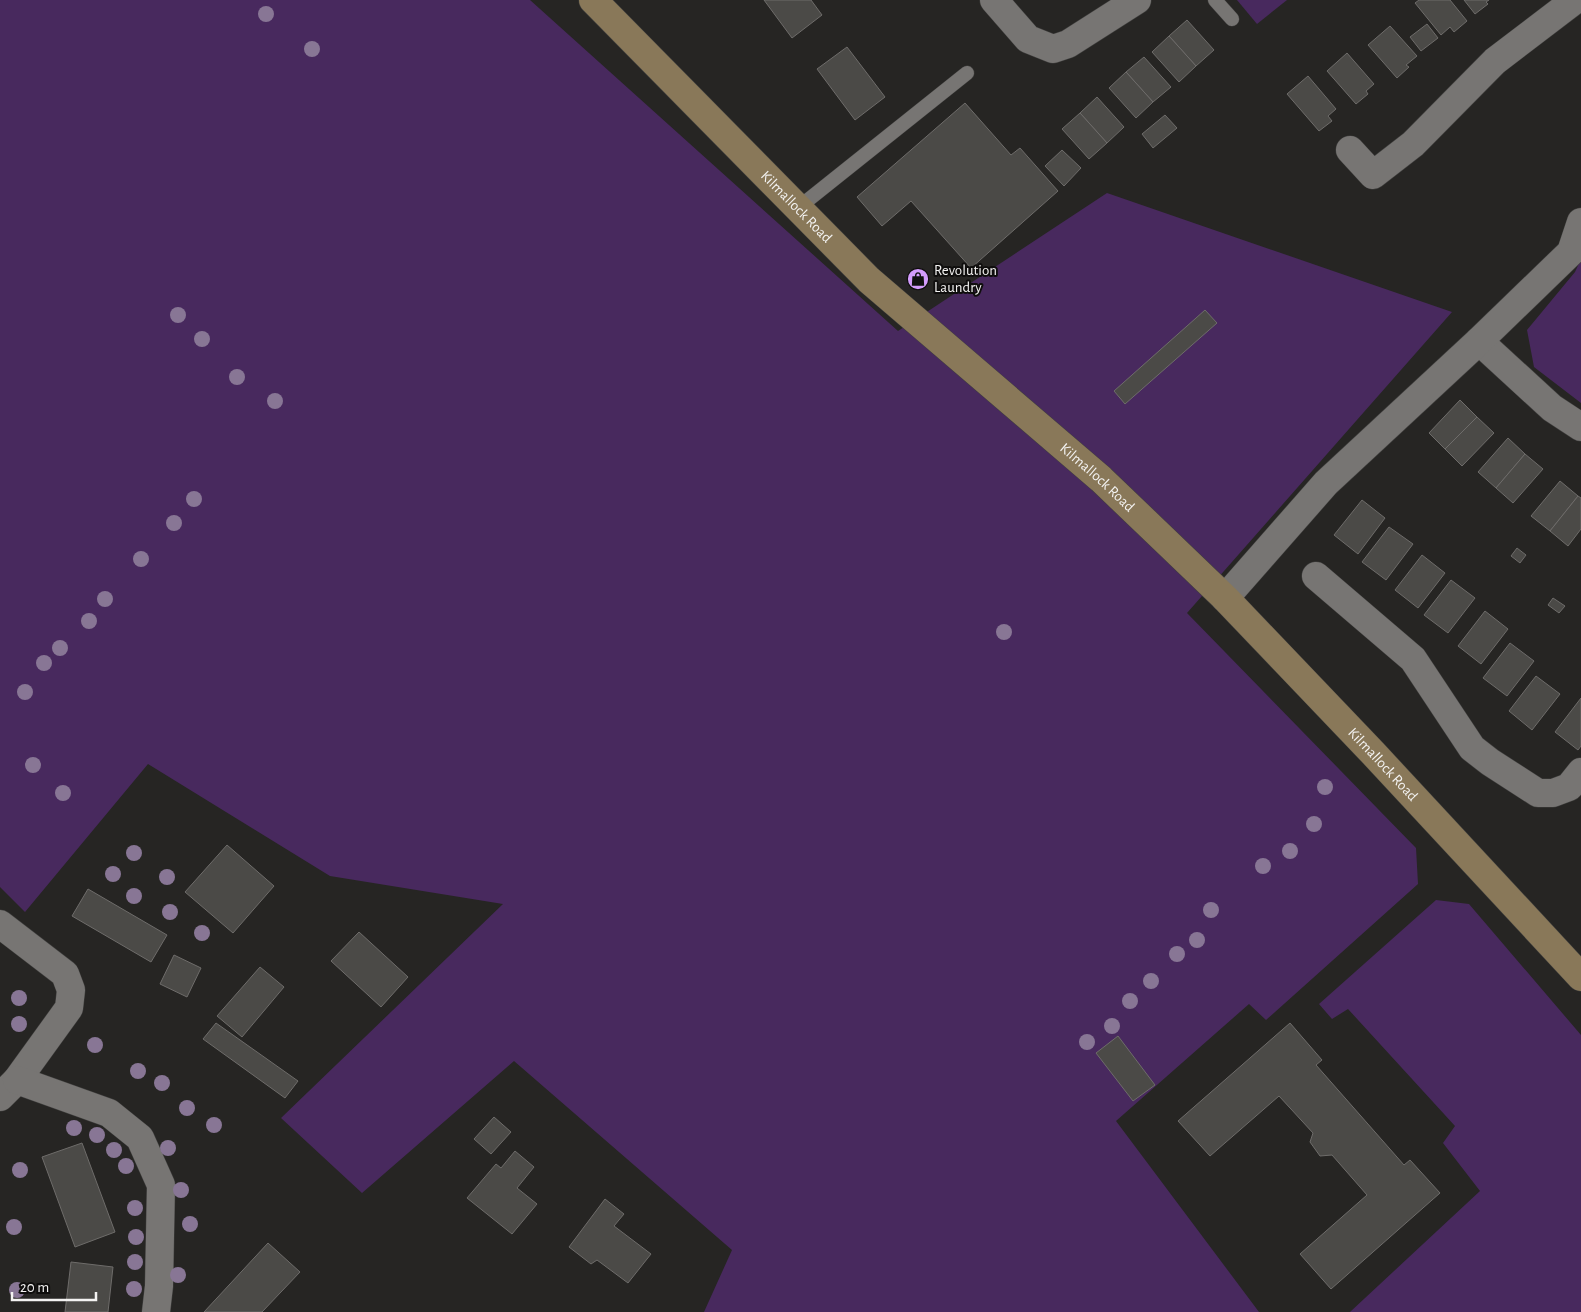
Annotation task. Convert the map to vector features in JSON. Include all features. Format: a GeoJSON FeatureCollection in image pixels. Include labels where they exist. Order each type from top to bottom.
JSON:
{"type":"FeatureCollection","features":[{"type":"Feature","properties":{"kind":"main road","name":"Kilmallock Road"},"geometry":{"type":"LineString","coordinates":[[593,0],[869,280],[1100,479],[1225,598],[1380,760],[1581,977]]}},
{"type":"Feature","properties":{"kind":"street"},"geometry":{"type":"LineString","coordinates":[[994,0],[1028,39],[1052,49],[1068,44],[1137,0]]}},
{"type":"Feature","properties":{"kind":"street"},"geometry":{"type":"LineString","coordinates":[[1350,150],[1373,175],[1413,144],[1495,61],[1575,0]]}},
{"type":"Feature","properties":{"kind":"street"},"geometry":{"type":"LineString","coordinates":[[1225,598],[1326,483],[1479,341],[1571,252],[1581,222]]}},
{"type":"Feature","properties":{"kind":"street"},"geometry":{"type":"LineString","coordinates":[[1479,341],[1552,408],[1581,427]]}},
{"type":"Feature","properties":{"kind":"street"},"geometry":{"type":"LineString","coordinates":[[1316,576],[1407,665],[1472,748],[1490,762],[1538,793],[1553,794],[1568,787],[1581,772]]}},
{"type":"Feature","properties":{"kind":"street"},"geometry":{"type":"LineString","coordinates":[[0,924],[65,974],[71,990],[69,1008],[9,1088],[110,1113],[140,1138],[161,1185],[159,1286],[156,1312]]}},
{"type":"Feature","properties":{"kind":"lane"},"geometry":{"type":"LineString","coordinates":[[1214,0],[1232,19]]}},
{"type":"Feature","properties":{"kind":"lane"},"geometry":{"type":"LineString","coordinates":[[798,208],[967,73]]}},
{"type":"Feature","properties":{"kind":"shaded area"},"geometry":{"type":"Polygon","coordinates":[[[0,0],[530,0],[898,331],[1107,193],[1452,312],[1187,613],[1416,848],[1418,884],[1266,1020],[1249,1004],[1116,1121],[1259,1312],[704,1312],[732,1250],[514,1061],[362,1193],[281,1118],[503,904],[330,876],[148,764],[25,912],[0,887],[0,0]]]}},
{"type":"Feature","properties":{"kind":"shaded area"},"geometry":{"type":"Polygon","coordinates":[[[1237,0],[1287,0],[1257,24],[1237,0]]]}},
{"type":"Feature","properties":{"kind":"shaded area"},"geometry":{"type":"Polygon","coordinates":[[[1581,259],[1581,403],[1534,367],[1527,330],[1575,272],[1581,259]]]}},
{"type":"Feature","properties":{"kind":"shaded area"},"geometry":{"type":"Polygon","coordinates":[[[1436,900],[1469,904],[1581,1035],[1581,1312],[1350,1312],[1480,1191],[1443,1143],[1455,1126],[1348,1009],[1332,1019],[1319,1004],[1436,900]]]}},
{"type":"Feature","properties":{"kind":"building"},"geometry":{"type":"Polygon","coordinates":[[[764,0],[811,0],[822,15],[792,38],[764,0]]]}},
{"type":"Feature","properties":{"kind":"building"},"geometry":{"type":"Polygon","coordinates":[[[1419,0],[1450,0],[1467,21],[1454,32],[1450,27],[1441,35],[1415,3],[1419,0]]]}},
{"type":"Feature","properties":{"kind":"building"},"geometry":{"type":"Polygon","coordinates":[[[1464,0],[1489,0],[1486,2],[1488,4],[1475,14],[1464,0]]]}},
{"type":"Feature","properties":{"kind":"building"},"geometry":{"type":"Polygon","coordinates":[[[1187,20],[1214,50],[1196,66],[1169,36],[1187,20]]]}},
{"type":"Feature","properties":{"kind":"building"},"geometry":{"type":"Polygon","coordinates":[[[1427,24],[1438,38],[1421,51],[1410,37],[1427,24]]]}},
{"type":"Feature","properties":{"kind":"building"},"geometry":{"type":"Polygon","coordinates":[[[1390,26],[1417,56],[1406,65],[1409,67],[1397,78],[1368,45],[1390,26]]]}},
{"type":"Feature","properties":{"kind":"building"},"geometry":{"type":"Polygon","coordinates":[[[1169,36],[1196,66],[1179,82],[1152,52],[1169,36]]]}},
{"type":"Feature","properties":{"kind":"building"},"geometry":{"type":"Polygon","coordinates":[[[847,47],[885,97],[855,120],[817,69],[847,47]]]}},
{"type":"Feature","properties":{"kind":"building"},"geometry":{"type":"Polygon","coordinates":[[[1347,53],[1374,84],[1366,91],[1368,94],[1356,104],[1327,71],[1347,53]]]}},
{"type":"Feature","properties":{"kind":"building"},"geometry":{"type":"Polygon","coordinates":[[[1144,57],[1171,87],[1153,102],[1126,72],[1144,57]]]}},
{"type":"Feature","properties":{"kind":"building"},"geometry":{"type":"Polygon","coordinates":[[[1126,72],[1153,102],[1136,118],[1109,88],[1126,72]]]}},
{"type":"Feature","properties":{"kind":"building"},"geometry":{"type":"Polygon","coordinates":[[[1308,76],[1336,109],[1328,116],[1332,121],[1319,131],[1287,94],[1308,76]]]}},
{"type":"Feature","properties":{"kind":"building"},"geometry":{"type":"Polygon","coordinates":[[[1097,97],[1124,127],[1107,143],[1080,113],[1097,97]]]}},
{"type":"Feature","properties":{"kind":"building"},"geometry":{"type":"Polygon","coordinates":[[[965,103],[1011,155],[1020,148],[1058,191],[971,268],[911,201],[882,226],[857,197],[965,103]]]}},
{"type":"Feature","properties":{"kind":"building"},"geometry":{"type":"Polygon","coordinates":[[[1080,113],[1107,143],[1089,159],[1062,129],[1080,113]]]}},
{"type":"Feature","properties":{"kind":"building"},"geometry":{"type":"Polygon","coordinates":[[[1165,115],[1177,128],[1153,148],[1142,134],[1165,115]]]}},
{"type":"Feature","properties":{"kind":"building"},"geometry":{"type":"Polygon","coordinates":[[[1062,150],[1081,168],[1064,186],[1045,166],[1062,150]]]}},
{"type":"Feature","properties":{"kind":"building"},"geometry":{"type":"Polygon","coordinates":[[[1205,310],[1217,323],[1125,404],[1114,391],[1205,310]]]}},
{"type":"Feature","properties":{"kind":"building"},"geometry":{"type":"Polygon","coordinates":[[[1460,400],[1477,417],[1445,449],[1429,433],[1460,400]]]}},
{"type":"Feature","properties":{"kind":"building"},"geometry":{"type":"Polygon","coordinates":[[[1477,417],[1494,433],[1462,466],[1445,449],[1477,417]]]}},
{"type":"Feature","properties":{"kind":"building"},"geometry":{"type":"Polygon","coordinates":[[[1508,438],[1525,454],[1496,488],[1478,472],[1508,438]]]}},
{"type":"Feature","properties":{"kind":"building"},"geometry":{"type":"Polygon","coordinates":[[[1525,454],[1543,469],[1513,503],[1496,488],[1525,454]]]}},
{"type":"Feature","properties":{"kind":"building"},"geometry":{"type":"Polygon","coordinates":[[[1560,481],[1578,496],[1550,531],[1531,516],[1560,481]]]}},
{"type":"Feature","properties":{"kind":"building"},"geometry":{"type":"Polygon","coordinates":[[[1578,496],[1581,498],[1581,529],[1568,546],[1550,531],[1578,496]]]}},
{"type":"Feature","properties":{"kind":"building"},"geometry":{"type":"Polygon","coordinates":[[[1362,500],[1385,518],[1358,554],[1334,535],[1362,500]]]}},
{"type":"Feature","properties":{"kind":"building"},"geometry":{"type":"Polygon","coordinates":[[[1389,527],[1413,544],[1386,580],[1362,562],[1389,527]]]}},
{"type":"Feature","properties":{"kind":"building"},"geometry":{"type":"Polygon","coordinates":[[[1517,548],[1526,555],[1520,563],[1511,556],[1517,548]]]}},
{"type":"Feature","properties":{"kind":"building"},"geometry":{"type":"Polygon","coordinates":[[[1422,555],[1445,573],[1418,608],[1395,590],[1422,555]]]}},
{"type":"Feature","properties":{"kind":"building"},"geometry":{"type":"Polygon","coordinates":[[[1451,580],[1475,598],[1448,633],[1424,615],[1451,580]]]}},
{"type":"Feature","properties":{"kind":"building"},"geometry":{"type":"Polygon","coordinates":[[[1553,598],[1565,606],[1559,613],[1548,605],[1553,598]]]}},
{"type":"Feature","properties":{"kind":"building"},"geometry":{"type":"Polygon","coordinates":[[[1485,611],[1508,629],[1481,664],[1458,646],[1485,611]]]}},
{"type":"Feature","properties":{"kind":"building"},"geometry":{"type":"Polygon","coordinates":[[[1510,643],[1534,661],[1507,696],[1483,678],[1510,643]]]}},
{"type":"Feature","properties":{"kind":"building"},"geometry":{"type":"Polygon","coordinates":[[[1536,676],[1560,694],[1532,730],[1509,711],[1536,676]]]}},
{"type":"Feature","properties":{"kind":"building"},"geometry":{"type":"Polygon","coordinates":[[[1581,698],[1581,746],[1578,750],[1555,732],[1581,698]]]}},
{"type":"Feature","properties":{"kind":"building"},"geometry":{"type":"Polygon","coordinates":[[[227,845],[274,886],[233,933],[185,892],[227,845]]]}},
{"type":"Feature","properties":{"kind":"building"},"geometry":{"type":"Polygon","coordinates":[[[88,889],[167,935],[151,962],[72,916],[88,889]]]}},
{"type":"Feature","properties":{"kind":"building"},"geometry":{"type":"Polygon","coordinates":[[[359,932],[408,977],[381,1007],[331,961],[359,932]]]}},
{"type":"Feature","properties":{"kind":"building"},"geometry":{"type":"Polygon","coordinates":[[[174,955],[201,968],[187,997],[160,984],[174,955]]]}},
{"type":"Feature","properties":{"kind":"building"},"geometry":{"type":"Polygon","coordinates":[[[260,967],[284,987],[242,1037],[217,1016],[260,967]]]}},
{"type":"Feature","properties":{"kind":"building"},"geometry":{"type":"Polygon","coordinates":[[[216,1023],[298,1081],[285,1098],[203,1039],[216,1023]]]}},
{"type":"Feature","properties":{"kind":"building"},"geometry":{"type":"Polygon","coordinates":[[[1290,1023],[1322,1060],[1316,1065],[1404,1165],[1410,1160],[1440,1193],[1331,1289],[1300,1254],[1367,1195],[1332,1155],[1320,1156],[1310,1142],[1313,1133],[1279,1096],[1210,1156],[1178,1121],[1290,1023]]]}},
{"type":"Feature","properties":{"kind":"building"},"geometry":{"type":"Polygon","coordinates":[[[1118,1036],[1155,1085],[1133,1101],[1096,1053],[1118,1036]]]}},
{"type":"Feature","properties":{"kind":"building"},"geometry":{"type":"Polygon","coordinates":[[[494,1117],[511,1132],[491,1154],[474,1139],[494,1117]]]}},
{"type":"Feature","properties":{"kind":"building"},"geometry":{"type":"Polygon","coordinates":[[[82,1143],[115,1232],[75,1247],[42,1157],[82,1143]]]}},
{"type":"Feature","properties":{"kind":"building"},"geometry":{"type":"Polygon","coordinates":[[[515,1151],[534,1167],[517,1188],[537,1204],[512,1234],[467,1198],[496,1164],[501,1168],[515,1151]]]}},
{"type":"Feature","properties":{"kind":"building"},"geometry":{"type":"Polygon","coordinates":[[[605,1199],[624,1214],[614,1226],[651,1254],[628,1283],[597,1260],[591,1264],[569,1247],[605,1199]]]}},
{"type":"Feature","properties":{"kind":"building"},"geometry":{"type":"Polygon","coordinates":[[[268,1243],[300,1272],[262,1312],[204,1312],[268,1243]]]}},
{"type":"Feature","properties":{"kind":"building"},"geometry":{"type":"Polygon","coordinates":[[[71,1262],[113,1267],[108,1312],[65,1312],[71,1262]]]}},
{"type":"Feature","properties":{"kind":"place","name":"Revolution Laundry"},"geometry":{"type":"Point","coordinates":[918,279]}}]}
